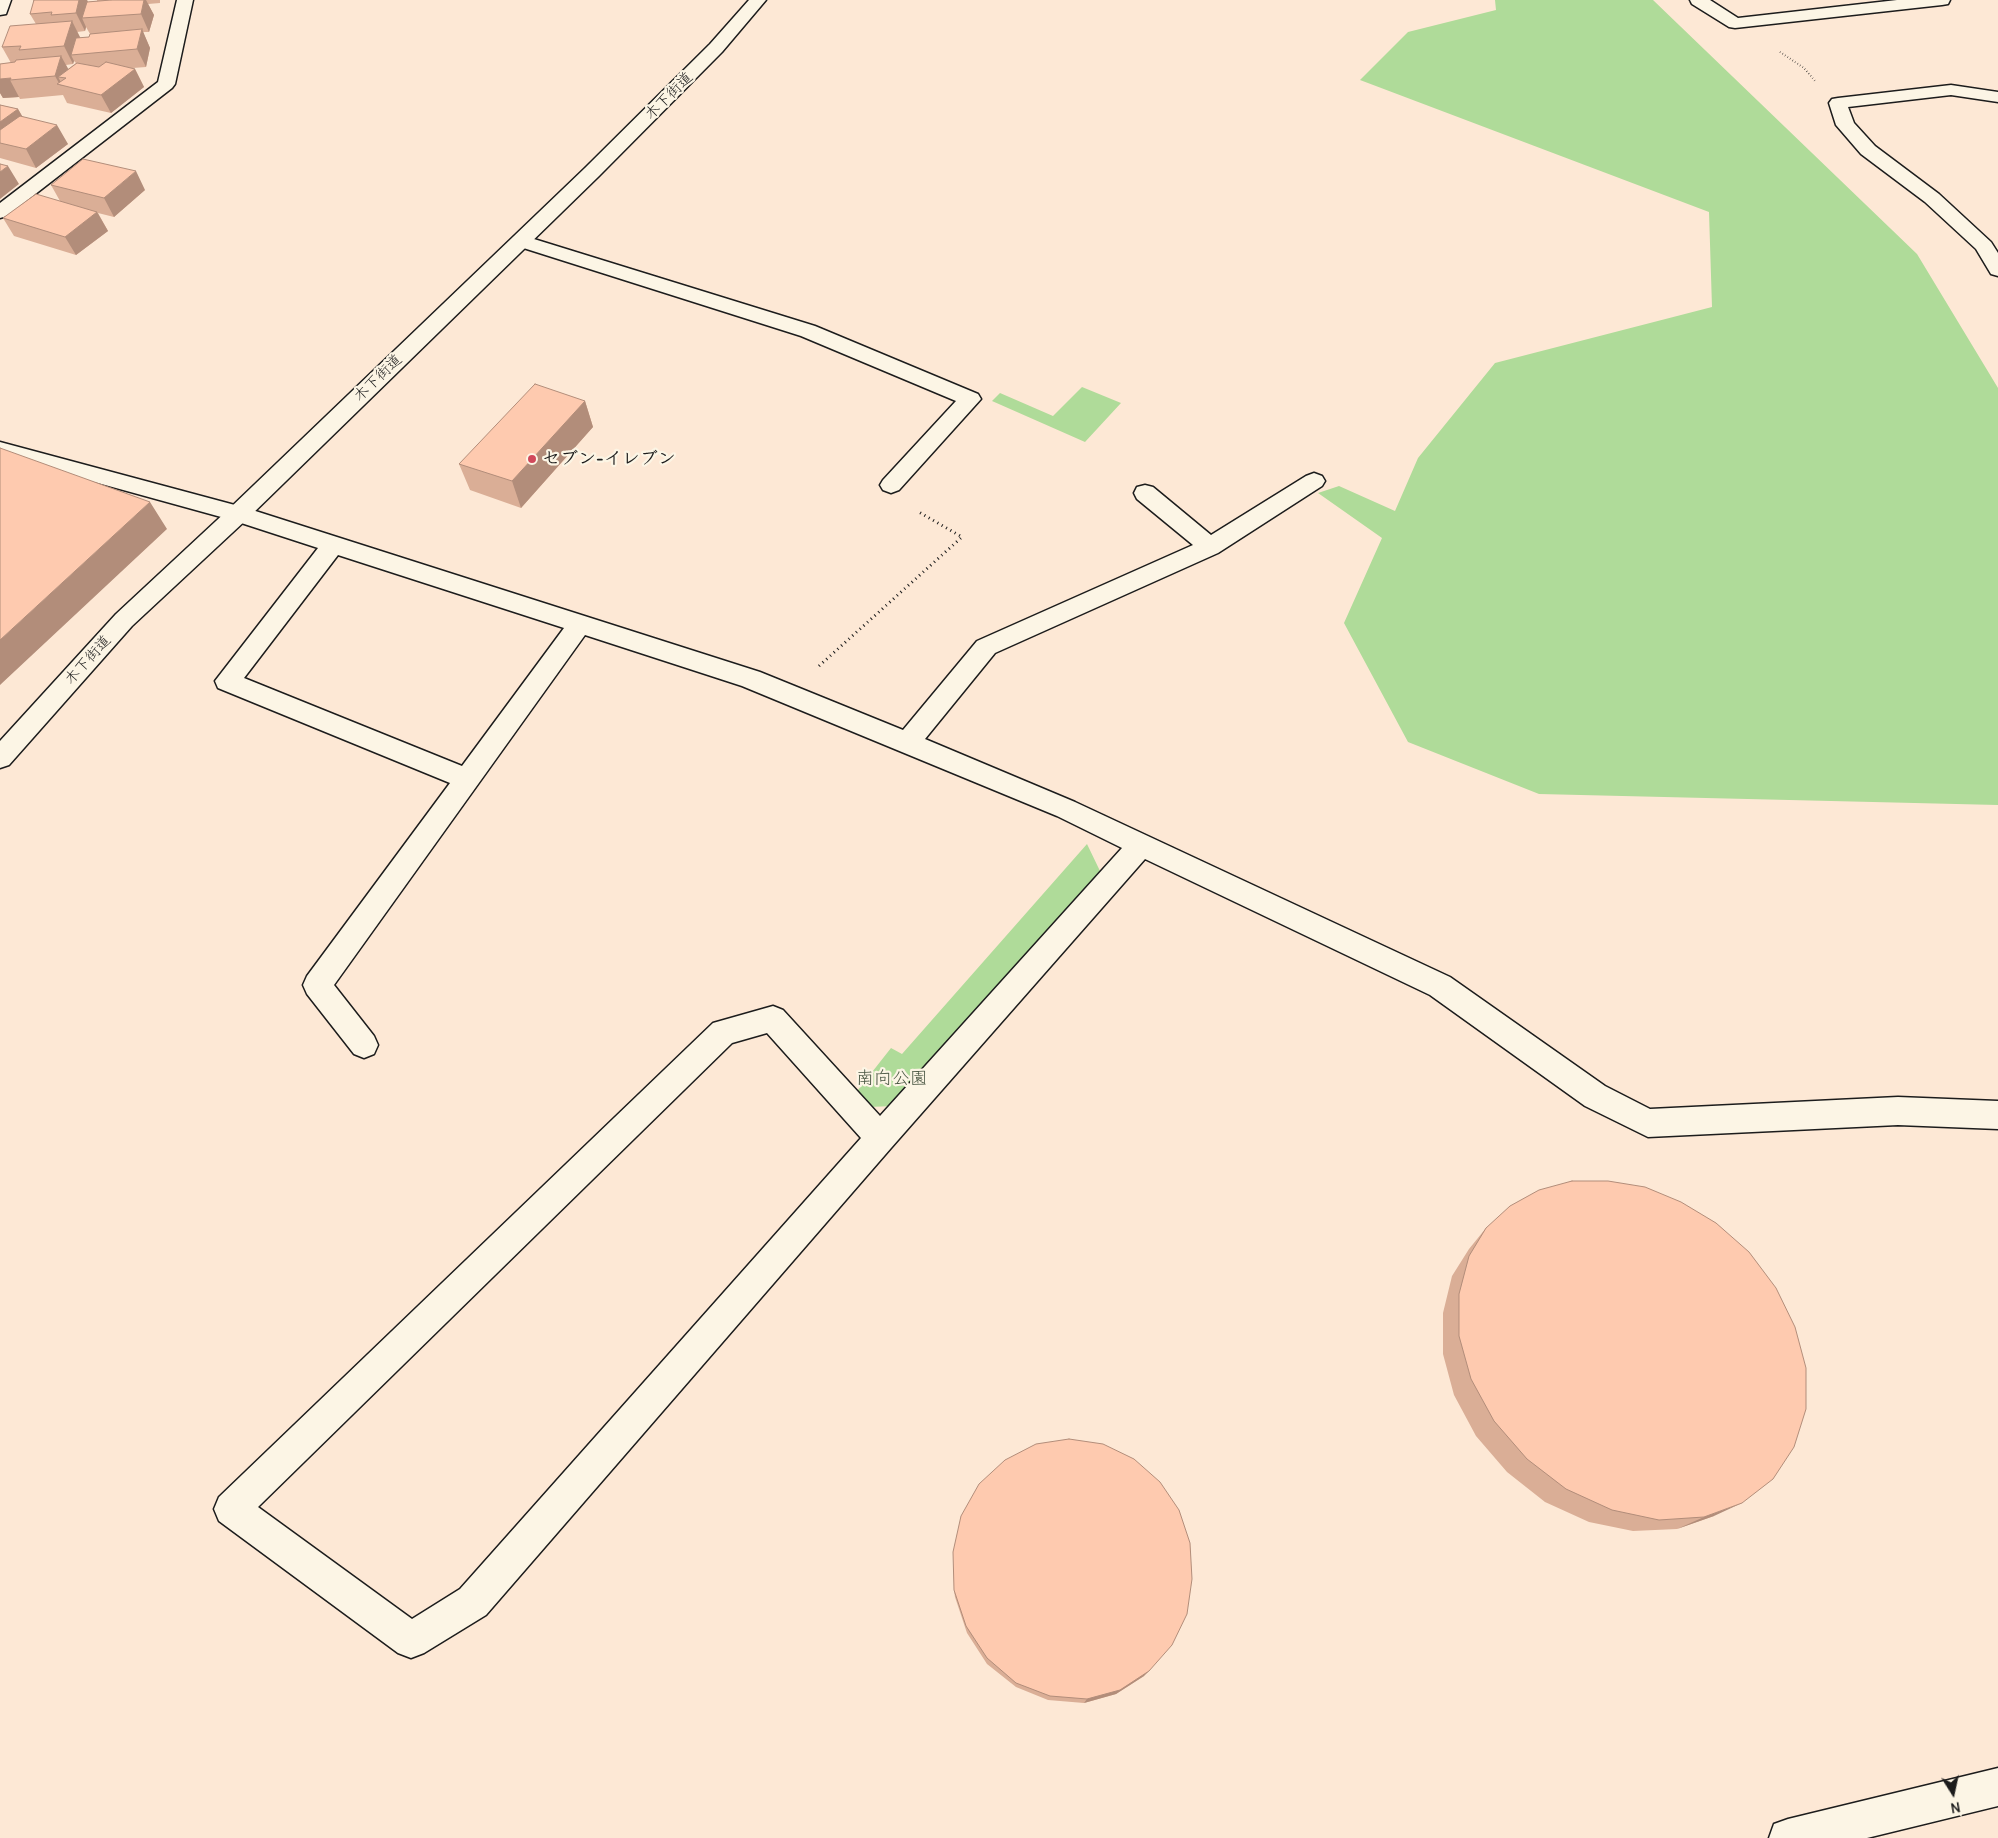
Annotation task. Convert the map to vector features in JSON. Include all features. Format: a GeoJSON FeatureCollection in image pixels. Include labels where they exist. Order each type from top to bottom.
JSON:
{"type":"FeatureCollection","features":[{"type":"Feature","properties":{"kind":"main road"},"geometry":{"type":"LineString","coordinates":[[0,10],[3,0]]}},
{"type":"Feature","properties":{"kind":"main road"},"geometry":{"type":"LineString","coordinates":[[0,212],[166,84],[185,0]]}},
{"type":"Feature","properties":{"kind":"main road","name":"木下街道"},"geometry":{"type":"LineString","coordinates":[[0,758],[124,620],[238,514],[521,241],[716,48],[758,0]]}},
{"type":"Feature","properties":{"kind":"main road"},"geometry":{"type":"LineString","coordinates":[[1698,0],[1735,23],[1942,0]]}},
{"type":"Feature","properties":{"kind":"main road"},"geometry":{"type":"LineString","coordinates":[[1998,97],[1951,90],[1838,103],[1846,125],[1868,150],[1991,245],[1998,270]]}},
{"type":"Feature","properties":{"kind":"main road"},"geometry":{"type":"LineString","coordinates":[[521,241],[808,331],[970,399],[891,485]]}},
{"type":"Feature","properties":{"kind":"main road"},"geometry":{"type":"LineString","coordinates":[[0,449],[238,514],[580,624],[751,680],[907,743],[1066,809],[1440,986],[1594,1096],[1648,1123],[1898,1111],[1998,1115]]}},
{"type":"Feature","properties":{"kind":"main road"},"geometry":{"type":"LineString","coordinates":[[907,743],[986,647],[1210,547],[1314,482]]}},
{"type":"Feature","properties":{"kind":"main road"},"geometry":{"type":"LineString","coordinates":[[1145,493],[1210,547]]}},
{"type":"Feature","properties":{"kind":"main road"},"geometry":{"type":"LineString","coordinates":[[333,545],[227,681],[468,779]]}},
{"type":"Feature","properties":{"kind":"main road"},"geometry":{"type":"LineString","coordinates":[[364,1045],[317,985],[580,624]]}},
{"type":"Feature","properties":{"kind":"main road"},"geometry":{"type":"LineString","coordinates":[[880,1138],[773,1019],[723,1032],[231,1508],[411,1640],[473,1602],[880,1138],[1141,845]]}},
{"type":"Feature","properties":{"kind":"main road"},"geometry":{"type":"LineString","coordinates":[[1788,1838],[1998,1787]]}},
{"type":"Feature","properties":{"kind":"path"},"geometry":{"type":"LineString","coordinates":[[1735,23],[1804,68],[1826,96],[1838,103]]}},
{"type":"Feature","properties":{"kind":"path"},"geometry":{"type":"LineString","coordinates":[[787,694],[962,537],[902,503],[891,485]]}},
{"type":"Feature","properties":{"kind":"green space"},"geometry":{"type":"Polygon","coordinates":[[[1495,0],[1653,0],[1917,254],[1998,388],[1998,805],[1539,794],[1408,742],[1344,623],[1382,538],[1318,493],[1339,486],[1395,511],[1418,458],[1495,363],[1712,307],[1709,212],[1360,80],[1408,32],[1496,10],[1495,0]]]}},
{"type":"Feature","properties":{"kind":"green space"},"geometry":{"type":"Polygon","coordinates":[[[1082,387],[1121,403],[1085,442],[992,401],[1000,393],[1053,416],[1082,387]]]}},
{"type":"Feature","properties":{"kind":"green space","name":"南向公園"},"geometry":{"type":"Polygon","coordinates":[[[1087,844],[1100,871],[895,1106],[868,1107],[854,1095],[891,1048],[902,1054],[1087,844]]]}},
{"type":"Feature","properties":{"kind":"building"},"geometry":{"type":"Polygon","coordinates":[[[34,0],[79,0],[76,13],[51,15],[52,12],[30,14],[34,0]]]}},
{"type":"Feature","properties":{"kind":"building"},"geometry":{"type":"Polygon","coordinates":[[[144,0],[141,14],[82,18],[87,2],[144,0]]]}},
{"type":"Feature","properties":{"kind":"building"},"geometry":{"type":"Polygon","coordinates":[[[72,21],[64,46],[19,50],[21,46],[2,47],[10,26],[72,21]]]}},
{"type":"Feature","properties":{"kind":"building"},"geometry":{"type":"Polygon","coordinates":[[[142,29],[137,49],[71,55],[76,38],[89,37],[90,34],[142,29]]]}},
{"type":"Feature","properties":{"kind":"building"},"geometry":{"type":"Polygon","coordinates":[[[61,56],[55,76],[10,80],[11,78],[0,79],[0,64],[15,62],[16,60],[61,56]]]}},
{"type":"Feature","properties":{"kind":"building"},"geometry":{"type":"Polygon","coordinates":[[[106,62],[135,69],[101,95],[57,84],[66,78],[58,77],[77,63],[99,67],[106,62]]]}},
{"type":"Feature","properties":{"kind":"building"},"geometry":{"type":"Polygon","coordinates":[[[0,105],[18,109],[0,122],[0,105]]]}},
{"type":"Feature","properties":{"kind":"building"},"geometry":{"type":"Polygon","coordinates":[[[20,116],[57,125],[26,149],[0,143],[0,130],[20,116]]]}},
{"type":"Feature","properties":{"kind":"building"},"geometry":{"type":"Polygon","coordinates":[[[83,159],[136,171],[104,198],[51,185],[83,159]]]}},
{"type":"Feature","properties":{"kind":"building"},"geometry":{"type":"Polygon","coordinates":[[[0,164],[8,166],[0,172],[0,164]]]}},
{"type":"Feature","properties":{"kind":"building"},"geometry":{"type":"Polygon","coordinates":[[[36,194],[97,212],[65,237],[3,218],[36,194]]]}},
{"type":"Feature","properties":{"kind":"building"},"geometry":{"type":"Polygon","coordinates":[[[535,384],[585,401],[512,481],[459,464],[535,384]]]}},
{"type":"Feature","properties":{"kind":"building"},"geometry":{"type":"Polygon","coordinates":[[[0,448],[150,502],[0,640],[0,448]]]}},
{"type":"Feature","properties":{"kind":"building"},"geometry":{"type":"Polygon","coordinates":[[[1572,1181],[1608,1181],[1645,1187],[1681,1202],[1716,1223],[1749,1252],[1776,1288],[1795,1327],[1806,1368],[1806,1409],[1794,1447],[1773,1479],[1742,1503],[1704,1517],[1659,1520],[1612,1510],[1566,1489],[1527,1459],[1494,1421],[1471,1379],[1459,1336],[1459,1294],[1469,1256],[1486,1228],[1510,1206],[1539,1190],[1572,1181]]]}},
{"type":"Feature","properties":{"kind":"building"},"geometry":{"type":"Polygon","coordinates":[[[1069,1439],[1103,1444],[1134,1459],[1160,1482],[1179,1510],[1190,1543],[1192,1579],[1187,1614],[1172,1645],[1149,1671],[1120,1690],[1087,1699],[1050,1696],[1016,1683],[987,1658],[966,1626],[954,1590],[953,1552],[961,1516],[979,1484],[1005,1460],[1036,1444],[1069,1439]]]}},
{"type":"Feature","properties":{"kind":"place","name":"セブン-イレブン"},"geometry":{"type":"Point","coordinates":[532,459]}}]}
